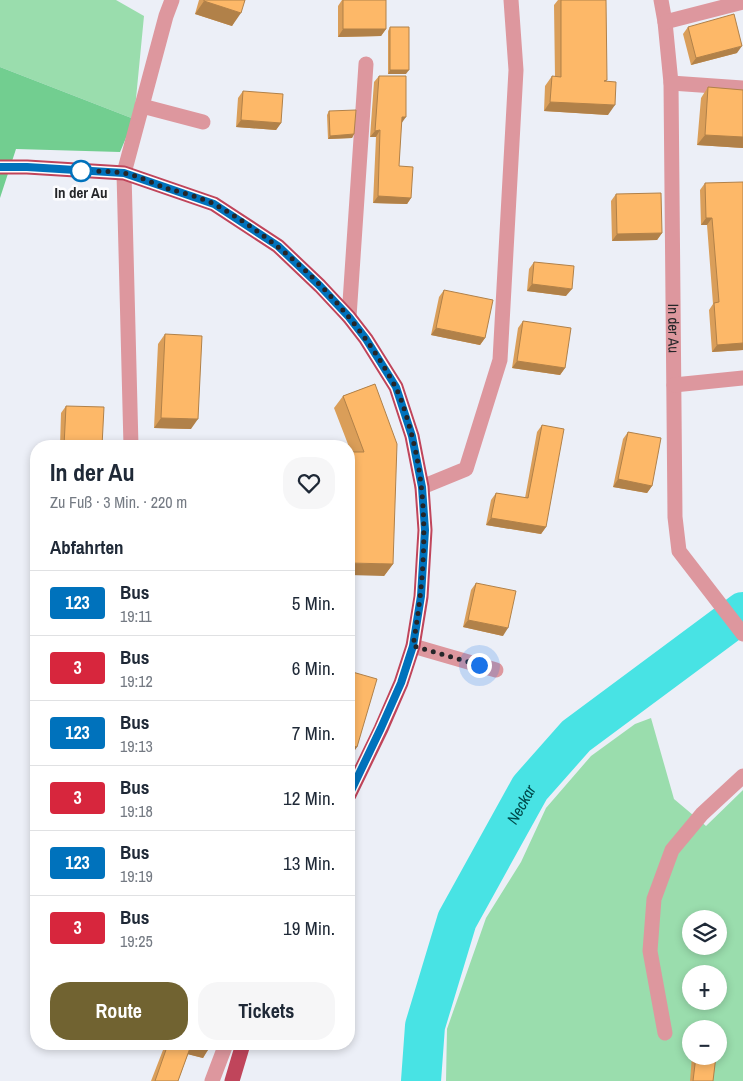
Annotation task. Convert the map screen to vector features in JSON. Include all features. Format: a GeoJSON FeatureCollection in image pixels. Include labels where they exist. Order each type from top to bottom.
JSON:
{"type":"FeatureCollection","features":[{"type":"Feature","properties":{"kind":"main road"},"geometry":{"type":"LineString","coordinates":[[0,167],[124,173],[214,204],[278,246],[320,286],[349,317],[366,339],[396,387],[412,436],[422,487],[425,530],[421,596],[413,646],[401,683],[355,782]]}},
{"type":"Feature","properties":{"kind":"main road"},"geometry":{"type":"LineString","coordinates":[[232,1081],[241,1050]]}},
{"type":"Feature","properties":{"kind":"street"},"geometry":{"type":"LineString","coordinates":[[131,440],[124,173],[166,16],[172,0]]}},
{"type":"Feature","properties":{"kind":"street"},"geometry":{"type":"LineString","coordinates":[[422,487],[466,469],[500,360],[516,70],[511,0]]}},
{"type":"Feature","properties":{"kind":"street","name":"In der Au"},"geometry":{"type":"LineString","coordinates":[[661,0],[671,83],[675,517],[679,551],[743,634]]}},
{"type":"Feature","properties":{"kind":"street"},"geometry":{"type":"LineString","coordinates":[[665,22],[743,2]]}},
{"type":"Feature","properties":{"kind":"street"},"geometry":{"type":"LineString","coordinates":[[349,317],[366,64]]}},
{"type":"Feature","properties":{"kind":"street"},"geometry":{"type":"LineString","coordinates":[[671,83],[743,88]]}},
{"type":"Feature","properties":{"kind":"street"},"geometry":{"type":"LineString","coordinates":[[142,106],[203,122]]}},
{"type":"Feature","properties":{"kind":"street"},"geometry":{"type":"LineString","coordinates":[[674,386],[743,378]]}},
{"type":"Feature","properties":{"kind":"street"},"geometry":{"type":"LineString","coordinates":[[413,646],[496,670]]}},
{"type":"Feature","properties":{"kind":"street"},"geometry":{"type":"LineString","coordinates":[[665,1033],[650,951],[654,899],[672,850],[702,814],[743,776]]}},
{"type":"Feature","properties":{"kind":"street"},"geometry":{"type":"LineString","coordinates":[[212,1081],[224,1050]]}},
{"type":"Feature","properties":{"kind":"green space"},"geometry":{"type":"Polygon","coordinates":[[[0,0],[116,0],[144,16],[134,119],[0,67],[0,0]]]}},
{"type":"Feature","properties":{"kind":"green space"},"geometry":{"type":"Polygon","coordinates":[[[0,67],[134,119],[120,152],[16,149],[0,198],[0,67]]]}},
{"type":"Feature","properties":{"kind":"green space"},"geometry":{"type":"Polygon","coordinates":[[[651,718],[674,799],[706,826],[743,790],[743,1081],[446,1081],[447,1029],[486,918],[521,862],[546,808],[591,756],[635,724],[651,718]]]}},
{"type":"Feature","properties":{"kind":"building"},"geometry":{"type":"Polygon","coordinates":[[[204,0],[245,0],[241,13],[204,0]]]}},
{"type":"Feature","properties":{"kind":"building"},"geometry":{"type":"Polygon","coordinates":[[[343,0],[386,0],[386,29],[343,29],[343,0]]]}},
{"type":"Feature","properties":{"kind":"building"},"geometry":{"type":"Polygon","coordinates":[[[561,0],[606,0],[607,80],[604,81],[616,82],[615,105],[550,102],[552,76],[561,77],[561,0]]]}},
{"type":"Feature","properties":{"kind":"building"},"geometry":{"type":"Polygon","coordinates":[[[734,14],[742,46],[696,58],[688,27],[734,14]]]}},
{"type":"Feature","properties":{"kind":"building"},"geometry":{"type":"Polygon","coordinates":[[[390,27],[409,27],[409,70],[390,70],[390,27]]]}},
{"type":"Feature","properties":{"kind":"building"},"geometry":{"type":"Polygon","coordinates":[[[379,76],[406,76],[406,117],[402,117],[399,166],[413,167],[411,198],[378,196],[380,130],[375,131],[379,76]]]}},
{"type":"Feature","properties":{"kind":"building"},"geometry":{"type":"Polygon","coordinates":[[[708,87],[743,90],[743,137],[705,135],[708,87]]]}},
{"type":"Feature","properties":{"kind":"building"},"geometry":{"type":"Polygon","coordinates":[[[243,91],[283,94],[281,123],[241,120],[243,91]]]}},
{"type":"Feature","properties":{"kind":"building"},"geometry":{"type":"Polygon","coordinates":[[[356,110],[354,134],[330,136],[329,111],[356,110]]]}},
{"type":"Feature","properties":{"kind":"building"},"geometry":{"type":"Polygon","coordinates":[[[743,182],[743,343],[717,345],[714,303],[719,302],[712,218],[706,218],[705,183],[743,182]]]}},
{"type":"Feature","properties":{"kind":"building"},"geometry":{"type":"Polygon","coordinates":[[[661,193],[662,233],[617,234],[616,194],[661,193]]]}},
{"type":"Feature","properties":{"kind":"building"},"geometry":{"type":"Polygon","coordinates":[[[534,262],[574,266],[572,289],[532,284],[534,262]]]}},
{"type":"Feature","properties":{"kind":"building"},"geometry":{"type":"Polygon","coordinates":[[[444,290],[493,300],[485,338],[436,328],[444,290]]]}},
{"type":"Feature","properties":{"kind":"building"},"geometry":{"type":"Polygon","coordinates":[[[523,321],[571,328],[565,368],[517,361],[523,321]]]}},
{"type":"Feature","properties":{"kind":"building"},"geometry":{"type":"Polygon","coordinates":[[[165,334],[202,336],[198,419],[161,418],[165,334]]]}},
{"type":"Feature","properties":{"kind":"building"},"geometry":{"type":"Polygon","coordinates":[[[375,384],[397,444],[393,564],[355,563],[355,452],[364,452],[343,396],[375,384]]]}},
{"type":"Feature","properties":{"kind":"building"},"geometry":{"type":"Polygon","coordinates":[[[66,406],[104,407],[102,440],[64,440],[66,406]]]}},
{"type":"Feature","properties":{"kind":"building"},"geometry":{"type":"Polygon","coordinates":[[[542,425],[564,429],[546,527],[491,518],[496,493],[528,498],[542,425]]]}},
{"type":"Feature","properties":{"kind":"building"},"geometry":{"type":"Polygon","coordinates":[[[628,432],[661,438],[652,486],[618,479],[628,432]]]}},
{"type":"Feature","properties":{"kind":"building"},"geometry":{"type":"Polygon","coordinates":[[[476,583],[516,591],[508,628],[468,620],[476,583]]]}},
{"type":"Feature","properties":{"kind":"building"},"geometry":{"type":"Polygon","coordinates":[[[355,673],[377,679],[357,747],[355,746],[355,673]]]}},
{"type":"Feature","properties":{"kind":"building"},"geometry":{"type":"Polygon","coordinates":[[[166,1050],[189,1050],[178,1081],[155,1081],[166,1050]]]}},
{"type":"Feature","properties":{"kind":"building"},"geometry":{"type":"Polygon","coordinates":[[[695,1065],[715,1065],[713,1081],[693,1081],[695,1065]]]}},
{"type":"Feature","properties":{"kind":"waterway","name":"Neckar"},"geometry":{"type":"LineString","coordinates":[[421,1081],[425,1026],[457,920],[530,788],[576,736],[743,612]]}},
{"type":"Feature","properties":{"kind":"bus line","name":"123"},"geometry":{"type":"LineString","coordinates":[[0,167],[124,173],[214,204],[278,246],[320,286],[349,317],[366,339],[396,387],[412,436],[422,487],[425,530],[421,596],[413,646],[401,683],[355,782]]}},
{"type":"Feature","properties":{"kind":"place","name":"In der Au"},"geometry":{"type":"Point","coordinates":[81,171]}},
{"type":"Feature","properties":{"kind":"route"},"geometry":{"type":"LineString","coordinates":[[81,171],[124,173],[214,204],[278,246],[349,317],[366,339],[396,387],[412,436],[422,487],[425,530],[421,596],[413,646],[479,665]]}}]}
